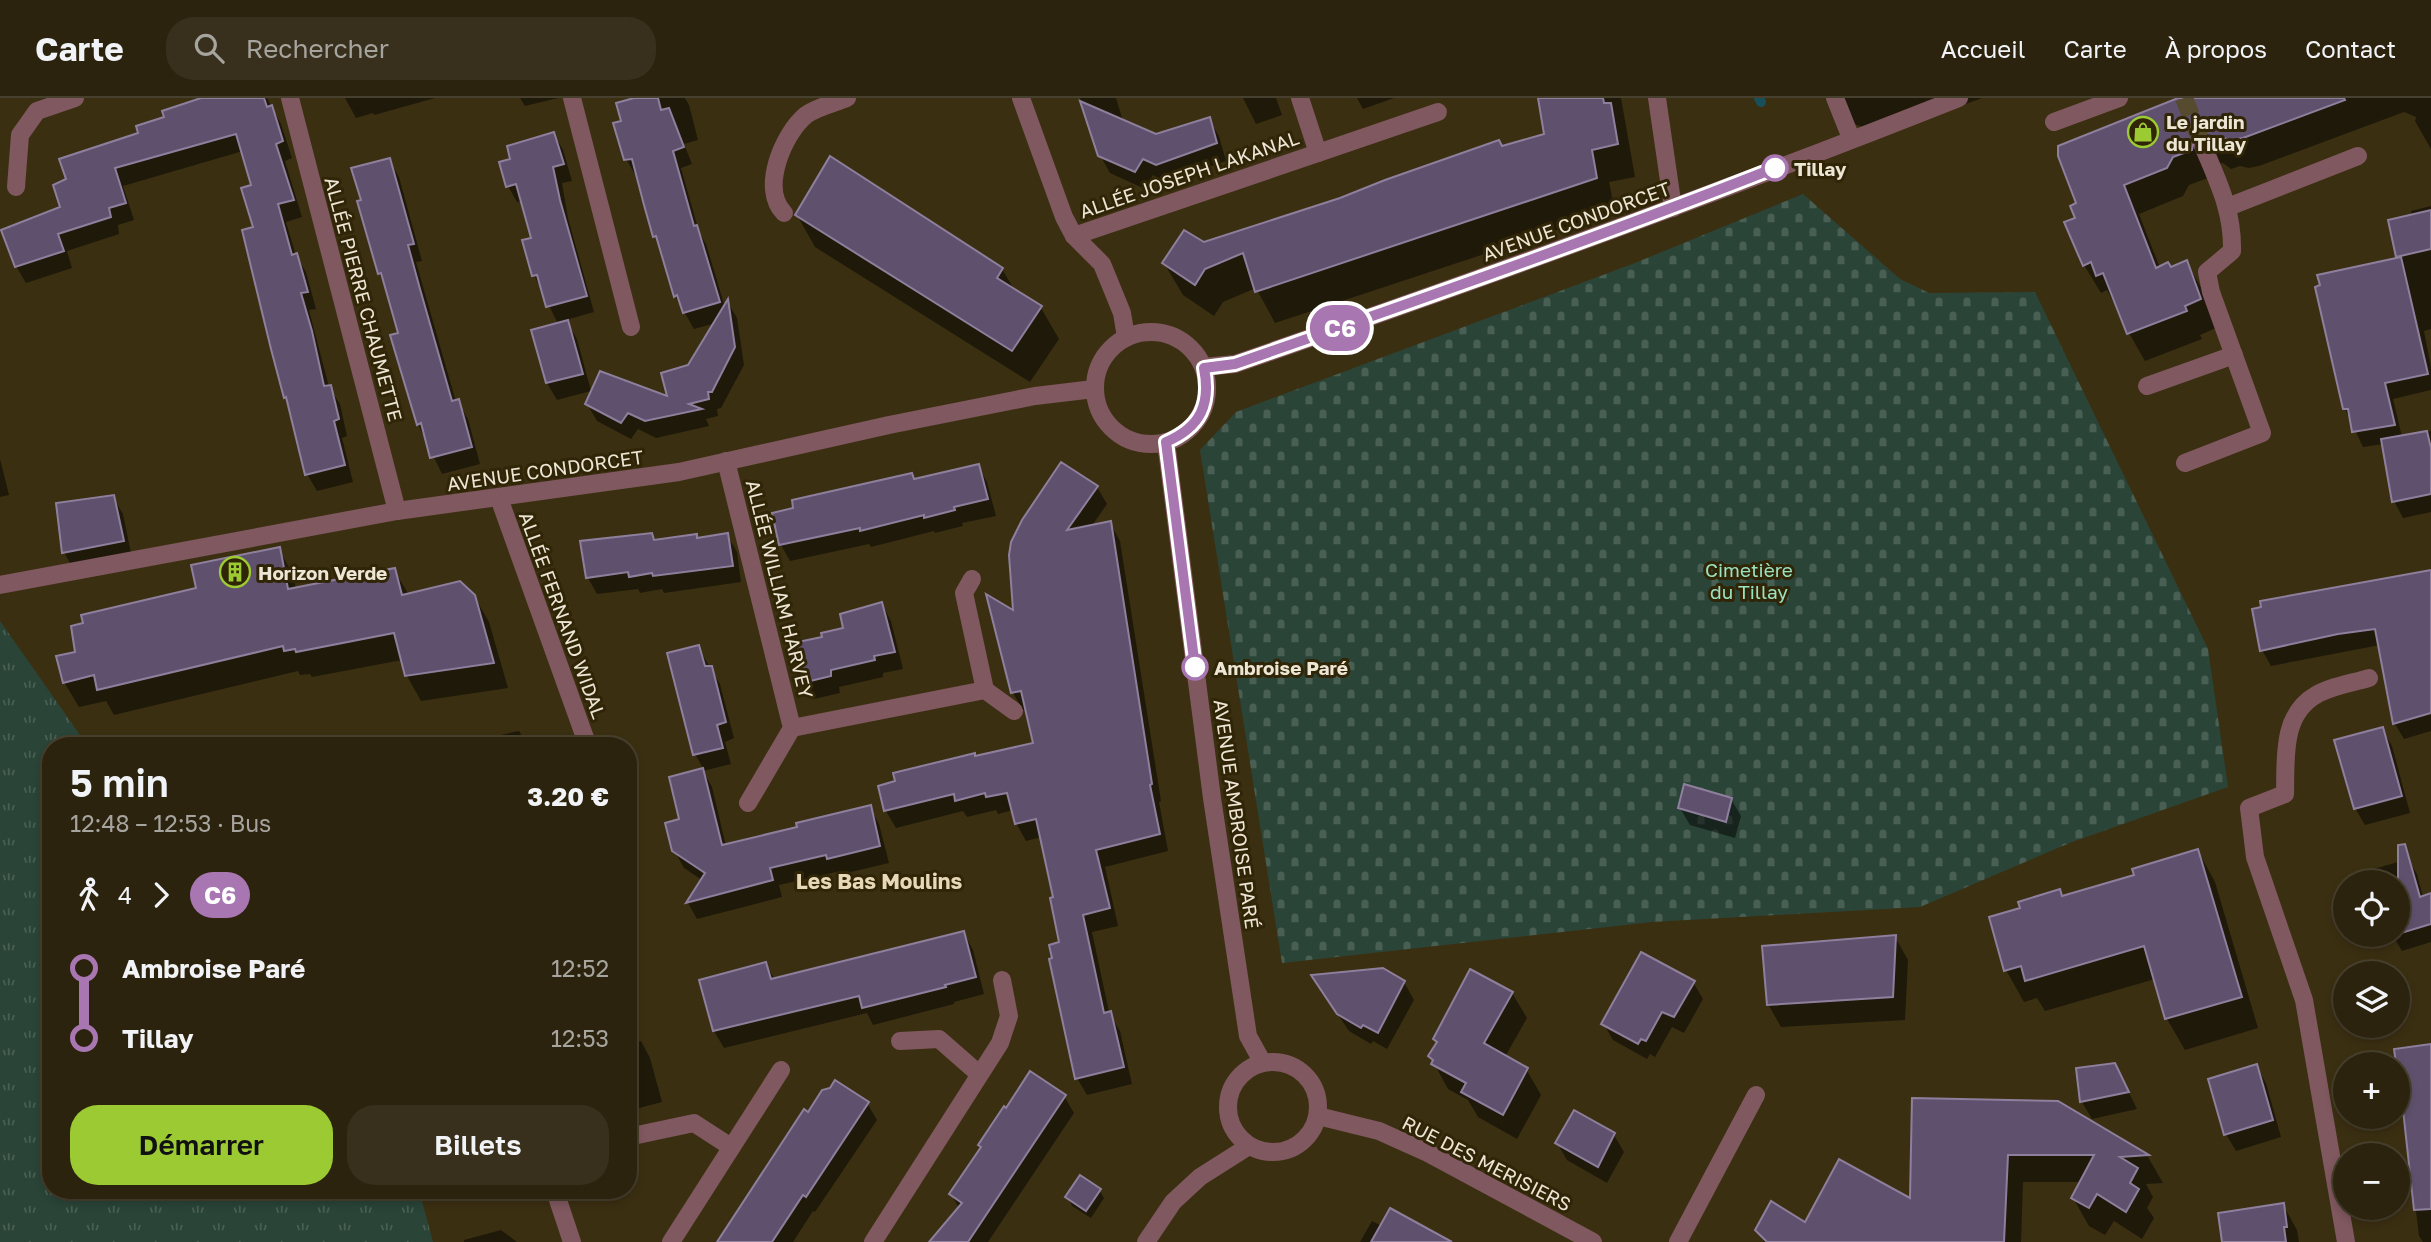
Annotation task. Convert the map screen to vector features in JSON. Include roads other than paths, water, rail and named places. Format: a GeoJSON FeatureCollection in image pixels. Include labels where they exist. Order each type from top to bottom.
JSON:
{"type":"FeatureCollection","features":[{"type":"Feature","properties":{"kind":"street"},"geometry":{"type":"LineString","coordinates":[[16,187],[20,135],[37,111],[75,98]]}},
{"type":"Feature","properties":{"kind":"street","name":"ALLÉE PIERRE CHAUMETTE"},"geometry":{"type":"LineString","coordinates":[[290,98],[397,511]]}},
{"type":"Feature","properties":{"kind":"street"},"geometry":{"type":"LineString","coordinates":[[572,98],[631,327]]}},
{"type":"Feature","properties":{"kind":"street"},"geometry":{"type":"LineString","coordinates":[[784,214],[778,208],[773,186],[777,164],[790,134],[807,114],[847,98]]}},
{"type":"Feature","properties":{"kind":"street"},"geometry":{"type":"LineString","coordinates":[[1021,98],[1064,217],[1074,236],[1102,264],[1122,313],[1126,337]]}},
{"type":"Feature","properties":{"kind":"street","name":"ALLÉE JOSEPH LAKANAL"},"geometry":{"type":"LineString","coordinates":[[1300,98],[1318,153]]}},
{"type":"Feature","properties":{"kind":"street"},"geometry":{"type":"LineString","coordinates":[[1657,98],[1674,208]]}},
{"type":"Feature","properties":{"kind":"street"},"geometry":{"type":"LineString","coordinates":[[1835,98],[1852,138]]}},
{"type":"Feature","properties":{"kind":"street","name":"AVENUE CONDORCET"},"geometry":{"type":"LineString","coordinates":[[1204,368],[1235,364],[1422,299],[1674,208],[1959,98]]}},
{"type":"Feature","properties":{"kind":"street"},"geometry":{"type":"LineString","coordinates":[[2053,122],[2119,98]]}},
{"type":"Feature","properties":{"kind":"street","name":"ALLÉE JOSEPH LAKANAL"},"geometry":{"type":"LineString","coordinates":[[1074,236],[1438,113]]}},
{"type":"Feature","properties":{"kind":"street"},"geometry":{"type":"LineString","coordinates":[[2185,463],[2262,433],[2211,292],[2207,272],[2232,251],[2233,228],[2228,207],[2203,145]]}},
{"type":"Feature","properties":{"kind":"street"},"geometry":{"type":"LineString","coordinates":[[2228,207],[2358,156]]}},
{"type":"Feature","properties":{"kind":"street"},"geometry":{"type":"LineString","coordinates":[[1141,332],[1172,335],[1196,354],[1204,368],[1206,398],[1201,413],[1192,426],[1180,436],[1166,442],[1146,444],[1126,439],[1110,426],[1098,409],[1094,389],[1097,374],[1103,359],[1113,346],[1126,337],[1141,332]]}},
{"type":"Feature","properties":{"kind":"street"},"geometry":{"type":"LineString","coordinates":[[2147,387],[2234,355]]}},
{"type":"Feature","properties":{"kind":"street","name":"AVENUE CONDORCET"},"geometry":{"type":"LineString","coordinates":[[0,584],[397,511],[679,472],[1035,396],[1094,389]]}},
{"type":"Feature","properties":{"kind":"street","name":"AVENUE AMBROISE PARÉ"},"geometry":{"type":"LineString","coordinates":[[1166,442],[1212,798],[1248,1036],[1263,1063]]}},
{"type":"Feature","properties":{"kind":"street","name":"ALLÉE WILLIAM HARVEY"},"geometry":{"type":"LineString","coordinates":[[726,461],[792,728],[748,803]]}},
{"type":"Feature","properties":{"kind":"street","name":"ALLÉE FERNAND WIDAL"},"geometry":{"type":"LineString","coordinates":[[499,498],[585,737]]}},
{"type":"Feature","properties":{"kind":"street"},"geometry":{"type":"LineString","coordinates":[[972,579],[964,593],[985,690],[1014,711]]}},
{"type":"Feature","properties":{"kind":"street"},"geometry":{"type":"LineString","coordinates":[[2346,1242],[2304,1000],[2255,857],[2249,808],[2285,793],[2286,739],[2295,715],[2316,695],[2369,678]]}},
{"type":"Feature","properties":{"kind":"street","name":"ALLÉE WILLIAM HARVEY"},"geometry":{"type":"LineString","coordinates":[[792,728],[985,690]]}},
{"type":"Feature","properties":{"kind":"street"},"geometry":{"type":"LineString","coordinates":[[873,1242],[1000,1044],[1009,1016],[1002,980]]}},
{"type":"Feature","properties":{"kind":"street"},"geometry":{"type":"LineString","coordinates":[[900,1041],[939,1039],[979,1074]]}},
{"type":"Feature","properties":{"kind":"street"},"geometry":{"type":"LineString","coordinates":[[1263,1063],[1292,1066],[1308,1078],[1317,1096],[1318,1116],[1311,1131],[1300,1144],[1270,1153],[1250,1146],[1236,1133],[1228,1114],[1229,1095],[1245,1071],[1263,1063]]}},
{"type":"Feature","properties":{"kind":"street"},"geometry":{"type":"LineString","coordinates":[[671,1242],[781,1070]]}},
{"type":"Feature","properties":{"kind":"street"},"geometry":{"type":"LineString","coordinates":[[1678,1242],[1756,1095]]}},
{"type":"Feature","properties":{"kind":"street","name":"RUE DES MERISIERS"},"geometry":{"type":"LineString","coordinates":[[1318,1116],[1379,1131],[1428,1153],[1593,1242]]}},
{"type":"Feature","properties":{"kind":"street"},"geometry":{"type":"LineString","coordinates":[[637,1135],[694,1124],[731,1147]]}},
{"type":"Feature","properties":{"kind":"street"},"geometry":{"type":"LineString","coordinates":[[1146,1242],[1173,1202],[1200,1177],[1250,1146]]}},
{"type":"Feature","properties":{"kind":"street"},"geometry":{"type":"LineString","coordinates":[[558,1199],[572,1242]]}},
{"type":"Feature","properties":{"kind":"waterway"},"geometry":{"type":"LineString","coordinates":[[1759,98],[1761,102]]}},
{"type":"Feature","properties":{"kind":"tunnel"},"geometry":{"type":"LineString","coordinates":[[2184,98],[2203,146]]}},
{"type":"Feature","properties":{"kind":"place","name":"Le jardin du Tillay"},"geometry":{"type":"Point","coordinates":[2143,132]}},
{"type":"Feature","properties":{"kind":"place","name":"Tillay"},"geometry":{"type":"Point","coordinates":[1775,168]}},
{"type":"Feature","properties":{"kind":"place","name":"Horizon Verde"},"geometry":{"type":"Point","coordinates":[235,572]}},
{"type":"Feature","properties":{"kind":"place","name":"Ambroise Paré"},"geometry":{"type":"Point","coordinates":[1195,667]}},
{"type":"Feature","properties":{"kind":"district","name":"Les Bas Moulins"},"geometry":{"type":"Point","coordinates":[879,881]}},
{"type":"Feature","properties":{"kind":"park label","name":"Cimetière du Tillay"},"geometry":{"type":"Point","coordinates":[1749,580]}}]}
